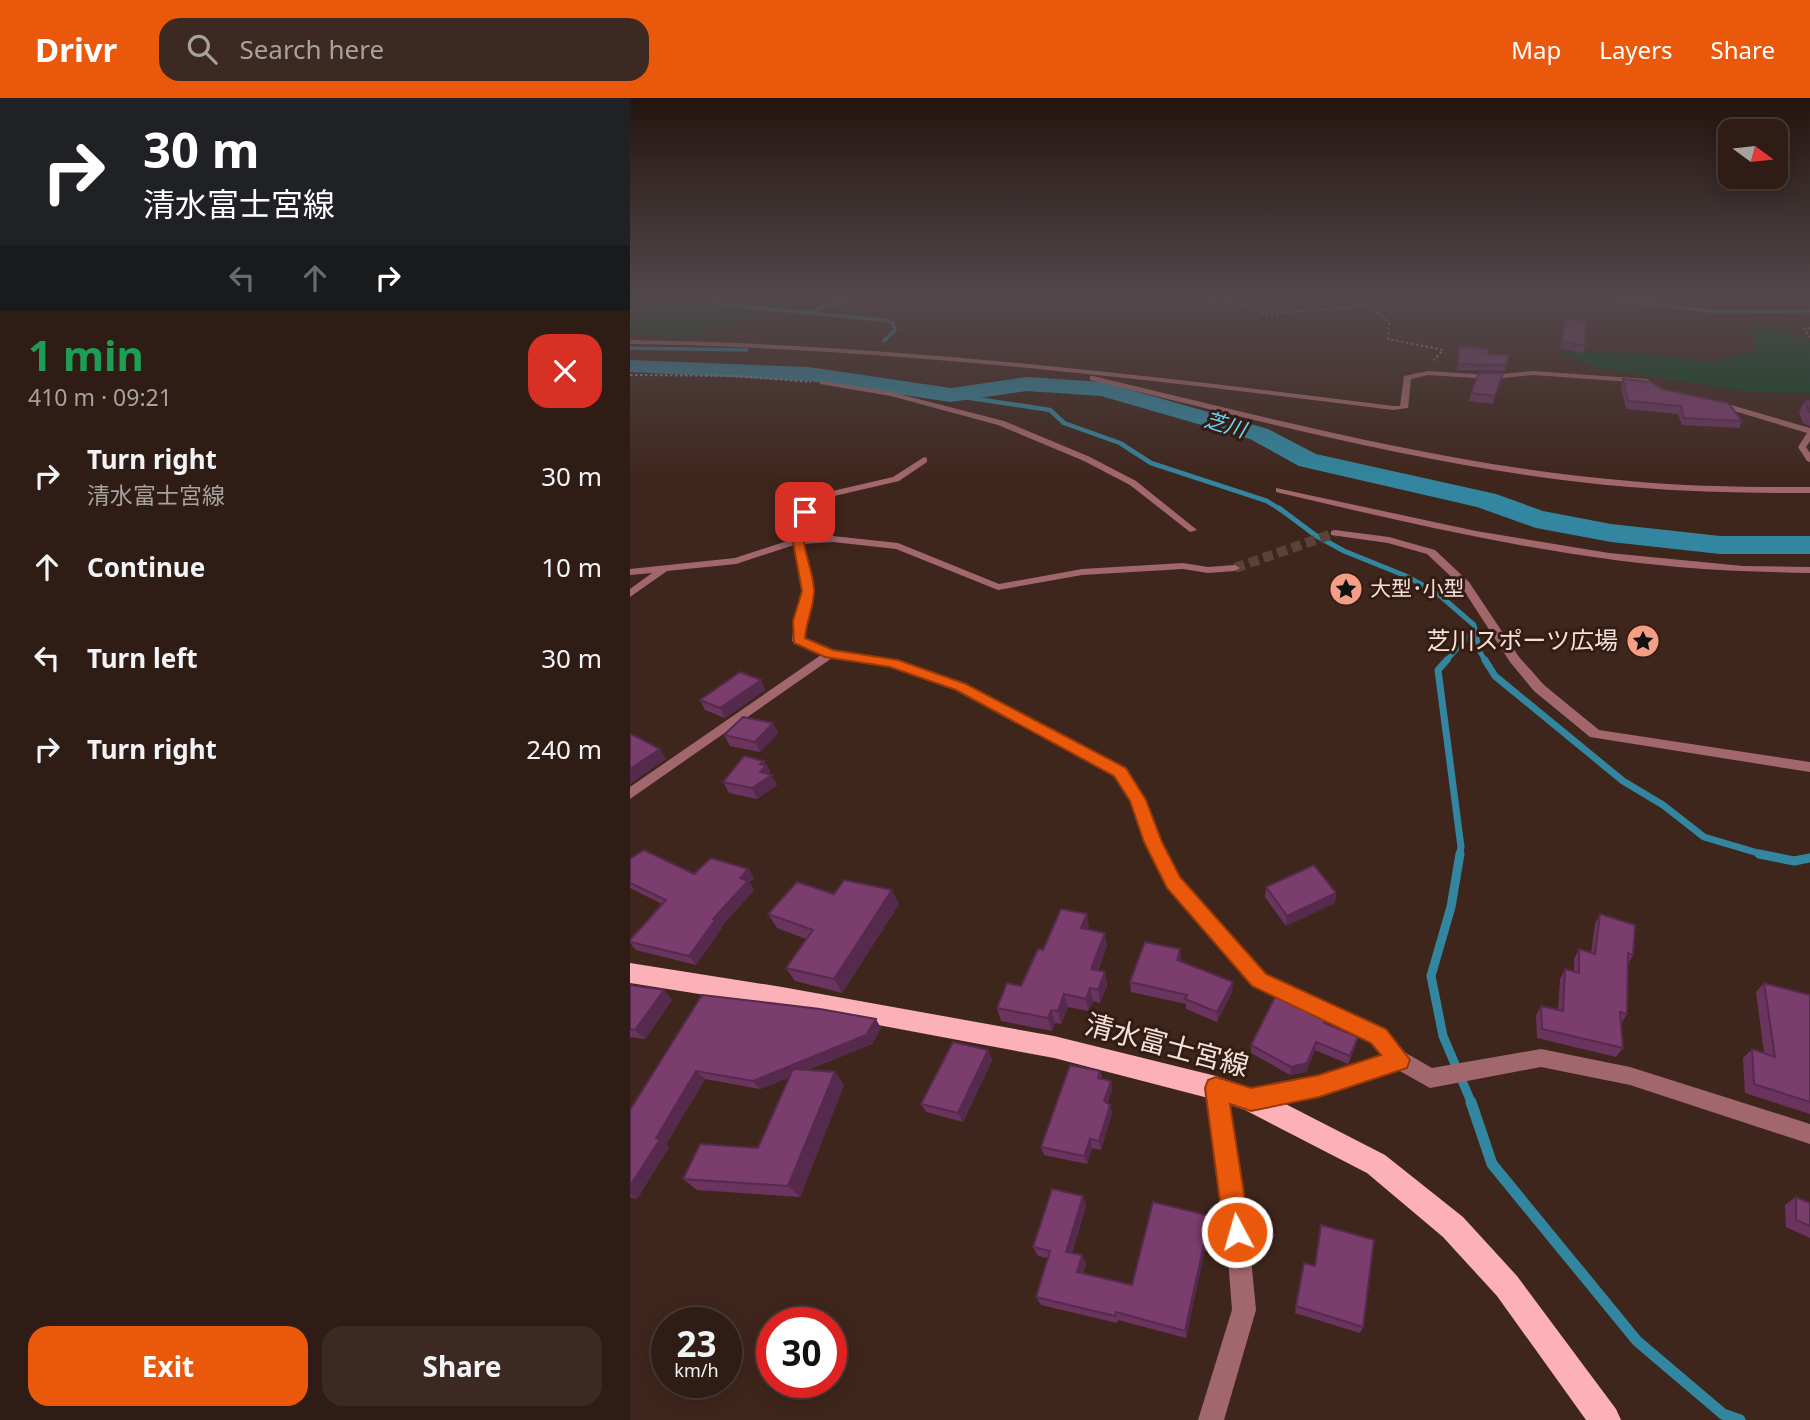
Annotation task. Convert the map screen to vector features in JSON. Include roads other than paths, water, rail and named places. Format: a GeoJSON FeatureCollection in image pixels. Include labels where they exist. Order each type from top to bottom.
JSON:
{"type":"FeatureCollection","features":[{"type":"Feature","properties":{"kind":"main road","name":"清水富士宮線"},"geometry":{"type":"LineString","coordinates":[[630,973],[782,997],[1054,1047],[1216,1088],[1251,1100],[1376,1164],[1453,1227],[1507,1286],[1605,1420]]}},
{"type":"Feature","properties":{"kind":"street"},"geometry":{"type":"LineString","coordinates":[[969,358],[1393,408],[1404,408],[1407,378],[1434,373],[1490,377],[1534,373],[1647,381],[1670,393]]}},
{"type":"Feature","properties":{"kind":"street"},"geometry":{"type":"LineString","coordinates":[[1051,368],[1424,455],[1641,485],[1810,490]]}},
{"type":"Feature","properties":{"kind":"street"},"geometry":{"type":"LineString","coordinates":[[1701,399],[1810,432],[1802,447],[1810,459]]}},
{"type":"Feature","properties":{"kind":"street"},"geometry":{"type":"LineString","coordinates":[[924,460],[896,479],[827,495],[805,512],[796,531],[808,591],[798,640],[830,654],[893,663],[961,687],[1120,772],[1138,800],[1153,842],[1173,883],[1259,980],[1379,1036],[1399,1060],[1430,1078],[1541,1058],[1630,1076],[1810,1134]]}},
{"type":"Feature","properties":{"kind":"street"},"geometry":{"type":"LineString","coordinates":[[1335,533],[1389,540],[1431,552],[1465,584],[1514,659],[1539,688],[1595,734],[1810,767]]}},
{"type":"Feature","properties":{"kind":"street"},"geometry":{"type":"LineString","coordinates":[[630,572],[736,561],[797,541],[833,539],[898,546],[999,587],[1082,572],[1182,566],[1208,570],[1235,568]]}},
{"type":"Feature","properties":{"kind":"street"},"geometry":{"type":"LineString","coordinates":[[630,594],[663,570]]}},
{"type":"Feature","properties":{"kind":"street"},"geometry":{"type":"LineString","coordinates":[[630,794],[830,654]]}},
{"type":"Feature","properties":{"kind":"street"},"geometry":{"type":"LineString","coordinates":[[1251,1100],[1319,1086],[1399,1060]]}},
{"type":"Feature","properties":{"kind":"street"},"geometry":{"type":"LineString","coordinates":[[1210,1420],[1244,1310],[1235,1206],[1216,1088]]}},
{"type":"Feature","properties":{"kind":"lane"},"geometry":{"type":"LineString","coordinates":[[822,383],[891,394],[1001,423],[1087,459],[1133,483],[1193,530]]}},
{"type":"Feature","properties":{"kind":"lane"},"geometry":{"type":"LineString","coordinates":[[1279,490],[1439,527],[1611,556],[1774,570],[1810,570]]}},
{"type":"Feature","properties":{"kind":"waterway","name":"芝川"},"geometry":{"type":"LineString","coordinates":[[630,366],[809,374],[951,395],[1027,384],[1103,389],[1259,434],[1308,460],[1486,500],[1536,519],[1611,533],[1720,545],[1810,545]]}},
{"type":"Feature","properties":{"kind":"waterway"},"geometry":{"type":"LineString","coordinates":[[951,395],[1050,410],[1064,423],[1120,443],[1151,463],[1267,501],[1281,510]]}},
{"type":"Feature","properties":{"kind":"waterway"},"geometry":{"type":"LineString","coordinates":[[1279,508],[1315,535],[1344,551],[1406,576],[1437,593],[1474,625],[1480,652],[1486,662]]}},
{"type":"Feature","properties":{"kind":"waterway"},"geometry":{"type":"LineString","coordinates":[[1445,662],[1473,631]]}},
{"type":"Feature","properties":{"kind":"waterway"},"geometry":{"type":"LineString","coordinates":[[1447,660],[1438,670],[1461,847],[1459,856]]}},
{"type":"Feature","properties":{"kind":"waterway"},"geometry":{"type":"LineString","coordinates":[[1485,660],[1495,676],[1623,781],[1663,805],[1704,837],[1766,855]]}},
{"type":"Feature","properties":{"kind":"waterway"},"geometry":{"type":"LineString","coordinates":[[1460,854],[1451,907],[1431,976],[1443,1036],[1472,1104]]}},
{"type":"Feature","properties":{"kind":"waterway"},"geometry":{"type":"LineString","coordinates":[[1759,854],[1766,855]]}},
{"type":"Feature","properties":{"kind":"waterway"},"geometry":{"type":"LineString","coordinates":[[1766,855],[1794,861],[1810,858]]}},
{"type":"Feature","properties":{"kind":"waterway"},"geometry":{"type":"LineString","coordinates":[[1471,1102],[1492,1164],[1637,1341],[1723,1414],[1740,1420]]}},
{"type":"Feature","properties":{"kind":"tunnel"},"geometry":{"type":"LineString","coordinates":[[1235,568],[1335,533]]}},
{"type":"Feature","properties":{"kind":"place","name":"大型･小型"},"geometry":{"type":"Point","coordinates":[1346,589]}},
{"type":"Feature","properties":{"kind":"place","name":"芝川スポーツ広場"},"geometry":{"type":"Point","coordinates":[1643,641]}}]}
